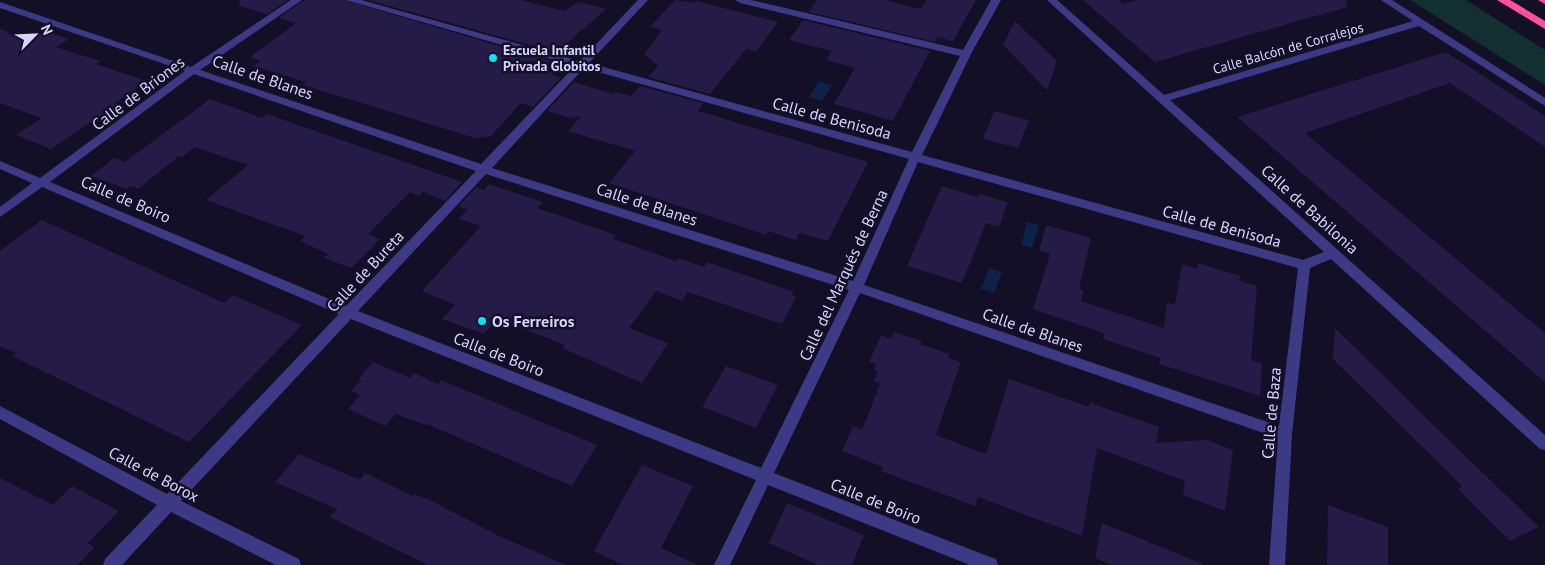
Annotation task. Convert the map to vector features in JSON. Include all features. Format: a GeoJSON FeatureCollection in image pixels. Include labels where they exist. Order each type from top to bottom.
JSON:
{"type":"FeatureCollection","features":[{"type":"Feature","properties":{"kind":"highway"},"geometry":{"type":"LineString","coordinates":[[1502,0],[1545,26]]}},
{"type":"Feature","properties":{"kind":"street","name":"Calle de Briones"},"geometry":{"type":"LineString","coordinates":[[0,213],[193,70],[297,0]]}},
{"type":"Feature","properties":{"kind":"street","name":"Calle de Benisoda"},"geometry":{"type":"LineString","coordinates":[[351,0],[581,66],[1304,265]]}},
{"type":"Feature","properties":{"kind":"street","name":"Calle de Bureta"},"geometry":{"type":"LineString","coordinates":[[111,565],[643,0]]}},
{"type":"Feature","properties":{"kind":"street"},"geometry":{"type":"LineString","coordinates":[[740,0],[966,54]]}},
{"type":"Feature","properties":{"kind":"street","name":"Calle del Marqués de Berna"},"geometry":{"type":"LineString","coordinates":[[722,565],[857,287],[915,158],[966,54],[996,0]]}},
{"type":"Feature","properties":{"kind":"street","name":"Calle de Babilonia"},"geometry":{"type":"LineString","coordinates":[[1052,0],[1545,444]]}},
{"type":"Feature","properties":{"kind":"street"},"geometry":{"type":"LineString","coordinates":[[1386,0],[1545,103]]}},
{"type":"Feature","properties":{"kind":"street","name":"Calle de Blanes"},"geometry":{"type":"LineString","coordinates":[[0,5],[483,169],[857,287],[1285,434]]}},
{"type":"Feature","properties":{"kind":"street","name":"Calle Balcón de Corralejos"},"geometry":{"type":"LineString","coordinates":[[1162,99],[1421,22]]}},
{"type":"Feature","properties":{"kind":"street","name":"Calle de Boiro"},"geometry":{"type":"LineString","coordinates":[[0,165],[349,312],[990,565]]}},
{"type":"Feature","properties":{"kind":"street"},"geometry":{"type":"LineString","coordinates":[[1304,265],[1334,253]]}},
{"type":"Feature","properties":{"kind":"street","name":"Calle de Baza"},"geometry":{"type":"LineString","coordinates":[[1277,565],[1285,434],[1304,265]]}},
{"type":"Feature","properties":{"kind":"street","name":"Calle de Borox"},"geometry":{"type":"LineString","coordinates":[[0,412],[169,503],[292,565]]}},
{"type":"Feature","properties":{"kind":"green space"},"geometry":{"type":"Polygon","coordinates":[[[1410,0],[1466,0],[1545,50],[1545,85],[1410,0]]]}},
{"type":"Feature","properties":{"kind":"water"},"geometry":{"type":"Polygon","coordinates":[[[819,81],[832,85],[822,101],[809,97],[819,81]]]}},
{"type":"Feature","properties":{"kind":"water"},"geometry":{"type":"Polygon","coordinates":[[[1027,222],[1039,225],[1032,248],[1021,245],[1027,222]]]}},
{"type":"Feature","properties":{"kind":"water"},"geometry":{"type":"Polygon","coordinates":[[[989,268],[1002,272],[994,293],[981,289],[989,268]]]}},
{"type":"Feature","properties":{"kind":"building"},"geometry":{"type":"Polygon","coordinates":[[[240,0],[288,0],[267,14],[239,6],[240,0]]]}},
{"type":"Feature","properties":{"kind":"building"},"geometry":{"type":"Polygon","coordinates":[[[304,0],[344,0],[551,61],[543,70],[554,73],[552,75],[561,78],[533,107],[521,103],[491,136],[475,138],[303,85],[306,82],[253,66],[261,61],[250,57],[296,23],[279,18],[304,0]]]}},
{"type":"Feature","properties":{"kind":"building"},"geometry":{"type":"Polygon","coordinates":[[[368,0],[521,0],[564,11],[578,2],[606,9],[581,30],[559,53],[368,0]]]}},
{"type":"Feature","properties":{"kind":"building"},"geometry":{"type":"Polygon","coordinates":[[[675,0],[694,3],[696,1],[778,22],[756,52],[746,49],[710,94],[648,77],[658,66],[644,54],[662,30],[650,27],[675,0]]]}},
{"type":"Feature","properties":{"kind":"building"},"geometry":{"type":"Polygon","coordinates":[[[817,0],[884,0],[921,9],[926,0],[976,0],[953,41],[937,37],[935,42],[809,12],[817,0]]]}},
{"type":"Feature","properties":{"kind":"building"},"geometry":{"type":"Polygon","coordinates":[[[1083,0],[1119,0],[1123,4],[1137,0],[1346,0],[1347,7],[1155,62],[1083,0]]]}},
{"type":"Feature","properties":{"kind":"building"},"geometry":{"type":"Polygon","coordinates":[[[803,20],[930,51],[893,121],[834,104],[855,68],[826,60],[832,51],[789,40],[803,20]]]}},
{"type":"Feature","properties":{"kind":"building"},"geometry":{"type":"Polygon","coordinates":[[[1015,21],[1057,61],[1047,90],[1003,45],[1015,21]]]}},
{"type":"Feature","properties":{"kind":"building"},"geometry":{"type":"Polygon","coordinates":[[[0,29],[27,39],[41,30],[69,39],[56,47],[100,61],[96,64],[147,81],[114,104],[120,106],[96,122],[92,121],[51,149],[16,135],[42,118],[0,103],[0,29]]]}},
{"type":"Feature","properties":{"kind":"building"},"geometry":{"type":"Polygon","coordinates":[[[1446,52],[1545,116],[1545,147],[1450,83],[1305,133],[1545,333],[1545,382],[1237,117],[1446,52]]]}},
{"type":"Feature","properties":{"kind":"building"},"geometry":{"type":"Polygon","coordinates":[[[574,82],[613,94],[615,92],[631,96],[640,86],[703,103],[698,111],[868,162],[828,241],[799,233],[796,240],[768,231],[766,235],[609,183],[635,151],[568,131],[581,116],[570,118],[547,111],[574,82]]]}},
{"type":"Feature","properties":{"kind":"building"},"geometry":{"type":"Polygon","coordinates":[[[210,99],[262,118],[267,114],[462,182],[445,201],[423,192],[419,196],[410,192],[368,234],[380,239],[351,268],[324,258],[328,254],[300,241],[305,236],[206,200],[248,165],[195,147],[182,157],[179,156],[138,189],[130,186],[127,189],[91,176],[114,158],[125,162],[210,99]]]}},
{"type":"Feature","properties":{"kind":"building"},"geometry":{"type":"Polygon","coordinates":[[[994,111],[1029,120],[1018,148],[983,139],[994,111]]]}},
{"type":"Feature","properties":{"kind":"building"},"geometry":{"type":"Polygon","coordinates":[[[489,184],[543,202],[537,208],[616,235],[613,239],[676,261],[678,258],[704,267],[707,262],[794,292],[792,295],[796,297],[782,324],[688,292],[682,301],[656,291],[629,328],[668,343],[642,383],[562,348],[565,345],[497,319],[484,334],[442,319],[455,305],[422,291],[481,226],[459,219],[467,210],[459,206],[476,187],[484,190],[489,184]]]}},
{"type":"Feature","properties":{"kind":"building"},"geometry":{"type":"Polygon","coordinates":[[[942,186],[978,197],[979,194],[1008,202],[999,227],[986,223],[962,283],[907,266],[942,186]]]}},
{"type":"Feature","properties":{"kind":"building"},"geometry":{"type":"Polygon","coordinates":[[[42,220],[224,303],[233,295],[302,325],[189,442],[12,356],[16,353],[0,346],[0,251],[42,220]]]}},
{"type":"Feature","properties":{"kind":"building"},"geometry":{"type":"Polygon","coordinates":[[[1046,225],[1091,238],[1079,289],[1084,290],[1081,301],[1164,328],[1167,302],[1175,305],[1182,264],[1197,269],[1198,263],[1240,276],[1239,281],[1257,286],[1251,360],[1262,363],[1260,396],[1159,364],[1160,358],[1103,339],[1104,333],[1033,309],[1050,254],[1039,251],[1046,225]]]}},
{"type":"Feature","properties":{"kind":"building"},"geometry":{"type":"Polygon","coordinates":[[[1335,328],[1539,527],[1510,541],[1458,489],[1462,486],[1333,359],[1335,328]]]}},
{"type":"Feature","properties":{"kind":"building"},"geometry":{"type":"Polygon","coordinates":[[[894,332],[922,341],[920,344],[950,354],[948,358],[961,362],[936,435],[986,454],[1009,379],[1089,407],[1090,403],[1159,427],[1156,443],[1207,440],[1233,450],[1225,511],[1183,495],[1185,481],[1097,448],[1082,536],[978,497],[975,506],[881,471],[883,467],[842,451],[853,426],[862,430],[880,384],[874,381],[878,371],[874,370],[876,364],[869,362],[881,335],[891,339],[894,332]]]}},
{"type":"Feature","properties":{"kind":"building"},"geometry":{"type":"Polygon","coordinates":[[[373,362],[411,378],[414,373],[438,384],[441,380],[597,445],[572,486],[427,424],[396,414],[385,426],[348,409],[360,395],[351,391],[373,362]]]}},
{"type":"Feature","properties":{"kind":"building"},"geometry":{"type":"Polygon","coordinates":[[[726,366],[778,385],[756,428],[702,407],[726,366]]]}},
{"type":"Feature","properties":{"kind":"building"},"geometry":{"type":"Polygon","coordinates":[[[299,454],[360,480],[365,473],[413,496],[414,494],[430,500],[497,535],[566,565],[428,565],[330,517],[337,509],[275,482],[299,454]]]}},
{"type":"Feature","properties":{"kind":"building"},"geometry":{"type":"Polygon","coordinates":[[[642,465],[693,486],[661,548],[698,565],[623,565],[594,551],[642,465]]]}},
{"type":"Feature","properties":{"kind":"building"},"geometry":{"type":"Polygon","coordinates":[[[0,478],[53,505],[72,486],[119,511],[88,543],[95,547],[77,565],[0,565],[0,478]]]}},
{"type":"Feature","properties":{"kind":"building"},"geometry":{"type":"Polygon","coordinates":[[[787,503],[864,535],[852,565],[818,565],[769,543],[787,503]]]}},
{"type":"Feature","properties":{"kind":"building"},"geometry":{"type":"Polygon","coordinates":[[[1328,505],[1388,527],[1388,565],[1327,565],[1328,505]]]}},
{"type":"Feature","properties":{"kind":"building"},"geometry":{"type":"Polygon","coordinates":[[[1102,523],[1203,565],[1112,565],[1095,558],[1102,523]]]}},
{"type":"Feature","properties":{"kind":"place","name":"Escuela Infantil Privada Globitos"},"geometry":{"type":"Point","coordinates":[493,58]}},
{"type":"Feature","properties":{"kind":"place","name":"Os Ferreiros"},"geometry":{"type":"Point","coordinates":[482,321]}}]}
